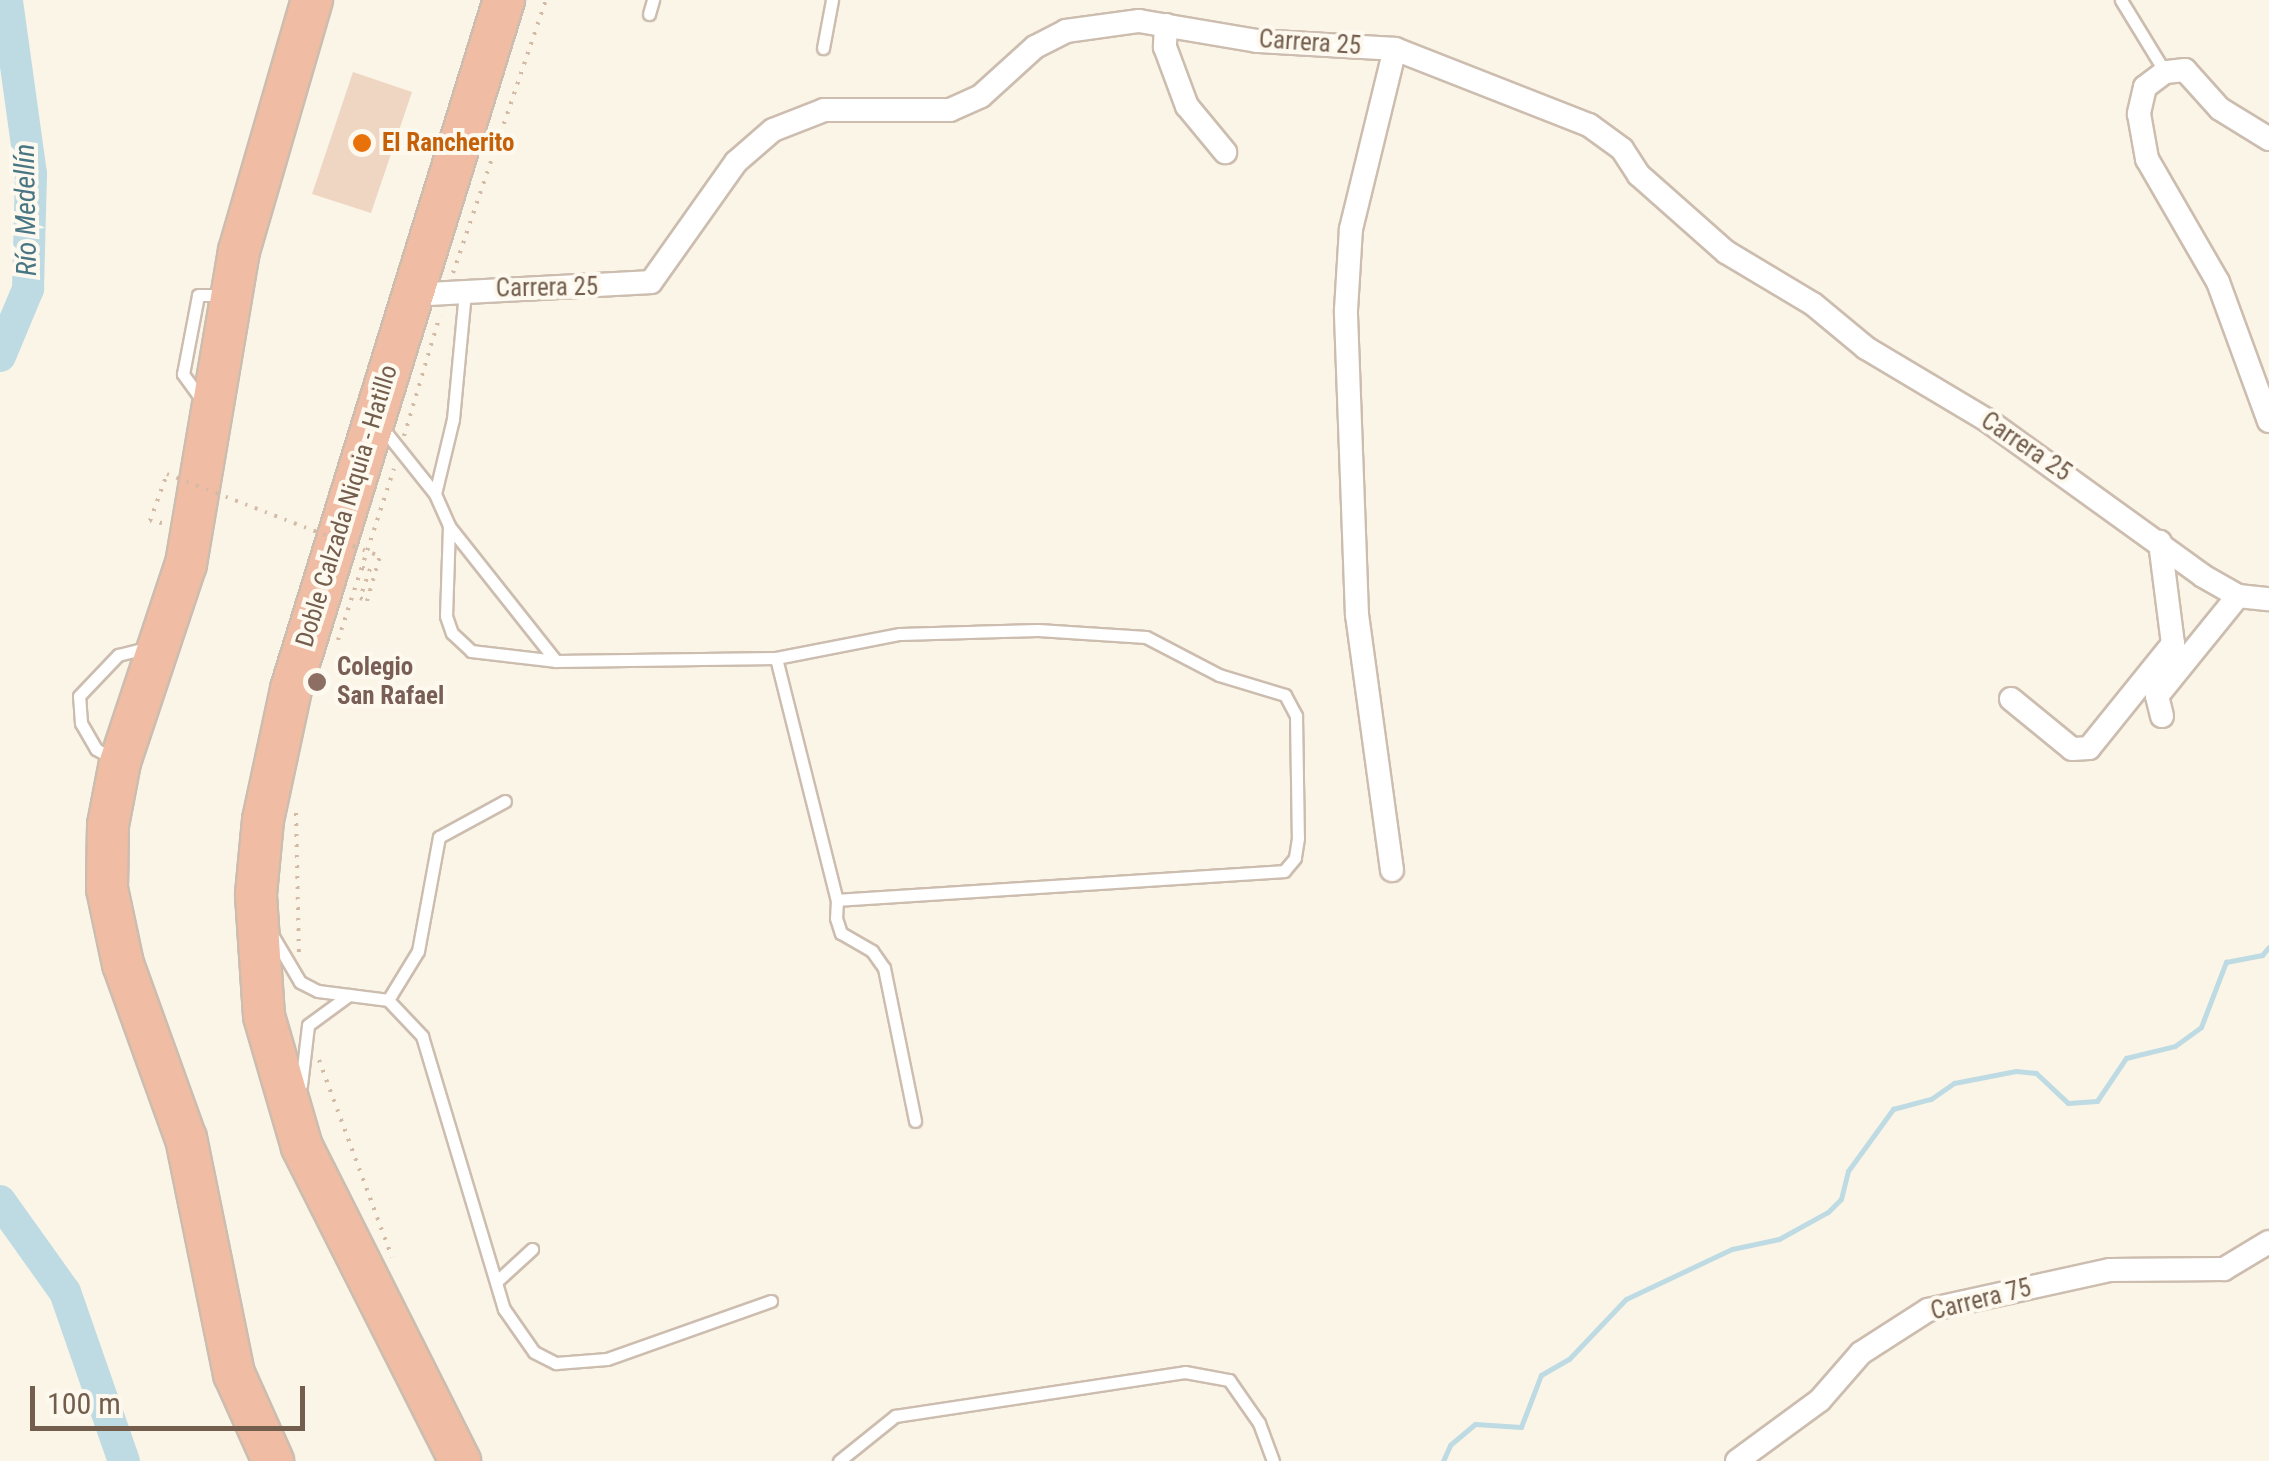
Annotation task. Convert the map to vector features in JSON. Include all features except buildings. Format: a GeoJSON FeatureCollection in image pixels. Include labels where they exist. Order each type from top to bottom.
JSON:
{"type":"FeatureCollection","features":[{"type":"Feature","properties":{"kind":"highway"},"geometry":{"type":"LineString","coordinates":[[273,1461],[234,1374],[186,1138],[123,964],[108,890],[108,825],[120,762],[186,564],[208,407],[230,296],[263,154],[312,0]]}},
{"type":"Feature","properties":{"kind":"highway","name":"Doble Calzada Niquia - Hatillo"},"geometry":{"type":"LineString","coordinates":[[460,1461],[302,1147],[264,1016],[256,894],[274,755],[387,432],[441,293],[495,11]]}},
{"type":"Feature","properties":{"kind":"street","name":"Carrera 25"},"geometry":{"type":"LineString","coordinates":[[441,293],[651,282],[736,162],[773,130],[824,110],[950,110],[982,96],[1035,48],[1066,31],[1140,20],[1256,41],[1395,49],[1588,125],[1622,149],[1639,175],[1726,252],[1813,304],[1866,348],[1987,420],[2238,596]]}},
{"type":"Feature","properties":{"kind":"street"},"geometry":{"type":"LineString","coordinates":[[1166,25],[1165,47],[1187,106],[1226,152]]}},
{"type":"Feature","properties":{"kind":"street"},"geometry":{"type":"LineString","coordinates":[[1392,870],[1357,615],[1346,310],[1351,229],[1395,49]]}},
{"type":"Feature","properties":{"kind":"street"},"geometry":{"type":"LineString","coordinates":[[2269,139],[2220,109],[2200,80],[2184,70],[2165,72],[2145,88],[2139,114],[2148,159],[2218,282],[2269,421]]}},
{"type":"Feature","properties":{"kind":"street"},"geometry":{"type":"LineString","coordinates":[[2011,699],[2072,748],[2089,748],[2173,644],[2160,542]]}},
{"type":"Feature","properties":{"kind":"street"},"geometry":{"type":"LineString","coordinates":[[2162,716],[2156,696],[2238,596],[2269,600]]}},
{"type":"Feature","properties":{"kind":"street","name":"Carrera 75"},"geometry":{"type":"LineString","coordinates":[[1737,1461],[1820,1400],[1861,1353],[1928,1310],[2110,1270],[2224,1269],[2269,1242]]}},
{"type":"Feature","properties":{"kind":"lane"},"geometry":{"type":"LineString","coordinates":[[649,14],[653,0]]}},
{"type":"Feature","properties":{"kind":"lane"},"geometry":{"type":"LineString","coordinates":[[823,48],[832,0]]}},
{"type":"Feature","properties":{"kind":"lane"},"geometry":{"type":"LineString","coordinates":[[2121,0],[2165,72]]}},
{"type":"Feature","properties":{"kind":"lane"},"geometry":{"type":"LineString","coordinates":[[436,494],[453,419],[441,293]]}},
{"type":"Feature","properties":{"kind":"lane"},"geometry":{"type":"LineString","coordinates":[[387,432],[436,494],[449,526],[556,661]]}},
{"type":"Feature","properties":{"kind":"lane"},"geometry":{"type":"LineString","coordinates":[[449,526],[446,603],[452,634],[471,651],[556,661],[776,658],[900,634],[1038,630],[1146,637],[1219,675],[1285,695],[1296,716],[1298,838],[1296,858],[1284,870],[837,900]]}},
{"type":"Feature","properties":{"kind":"lane"},"geometry":{"type":"LineString","coordinates":[[120,762],[96,749],[81,724],[79,696],[118,655],[159,644]]}},
{"type":"Feature","properties":{"kind":"lane"},"geometry":{"type":"LineString","coordinates":[[776,658],[837,900],[841,933],[872,951],[890,985],[914,1121]]}},
{"type":"Feature","properties":{"kind":"lane"},"geometry":{"type":"LineString","coordinates":[[388,1000],[418,951],[439,838],[505,800]]}},
{"type":"Feature","properties":{"kind":"lane"},"geometry":{"type":"LineString","coordinates":[[256,894],[300,982],[388,1000],[422,1036],[496,1282],[514,1331],[534,1352],[556,1363],[606,1359],[771,1302]]}},
{"type":"Feature","properties":{"kind":"lane"},"geometry":{"type":"LineString","coordinates":[[302,1147],[301,1065],[308,1025],[349,995]]}},
{"type":"Feature","properties":{"kind":"lane"},"geometry":{"type":"LineString","coordinates":[[496,1282],[532,1249]]}},
{"type":"Feature","properties":{"kind":"lane"},"geometry":{"type":"LineString","coordinates":[[839,1461],[895,1416],[1185,1372],[1228,1380],[1260,1422],[1272,1461]]}},
{"type":"Feature","properties":{"kind":"path"},"geometry":{"type":"LineString","coordinates":[[335,649],[362,568],[387,432],[546,0]]}},
{"type":"Feature","properties":{"kind":"path"},"geometry":{"type":"LineString","coordinates":[[168,507],[162,526],[150,520],[167,474],[380,556],[367,600],[360,598],[370,570],[362,568]]}},
{"type":"Feature","properties":{"kind":"path"},"geometry":{"type":"LineString","coordinates":[[294,801],[300,982]]}},
{"type":"Feature","properties":{"kind":"path"},"geometry":{"type":"LineString","coordinates":[[308,1025],[393,1260]]}},
{"type":"Feature","properties":{"kind":"waterway","name":"Río Medellín"},"geometry":{"type":"LineString","coordinates":[[0,356],[28,289],[31,174],[7,0]]}},
{"type":"Feature","properties":{"kind":"waterway"},"geometry":{"type":"LineString","coordinates":[[1443,1461],[1450,1445],[1475,1424],[1521,1427],[1541,1375],[1569,1359],[1626,1299],[1732,1249],[1779,1239],[1828,1212],[1841,1199],[1848,1171],[1893,1109],[1931,1099],[1954,1083],[2016,1071],[2036,1073],[2068,1103],[2097,1101],[2126,1058],[2175,1046],[2201,1027],[2226,962],[2262,955],[2269,947]]}},
{"type":"Feature","properties":{"kind":"waterway","name":"Río Medellín"},"geometry":{"type":"LineString","coordinates":[[0,1201],[65,1292],[124,1461]]}},
{"type":"Feature","properties":{"kind":"place","name":"El Rancherito"},"geometry":{"type":"Point","coordinates":[362,143]}},
{"type":"Feature","properties":{"kind":"place","name":"Colegio San Rafael"},"geometry":{"type":"Point","coordinates":[317,682]}}]}
